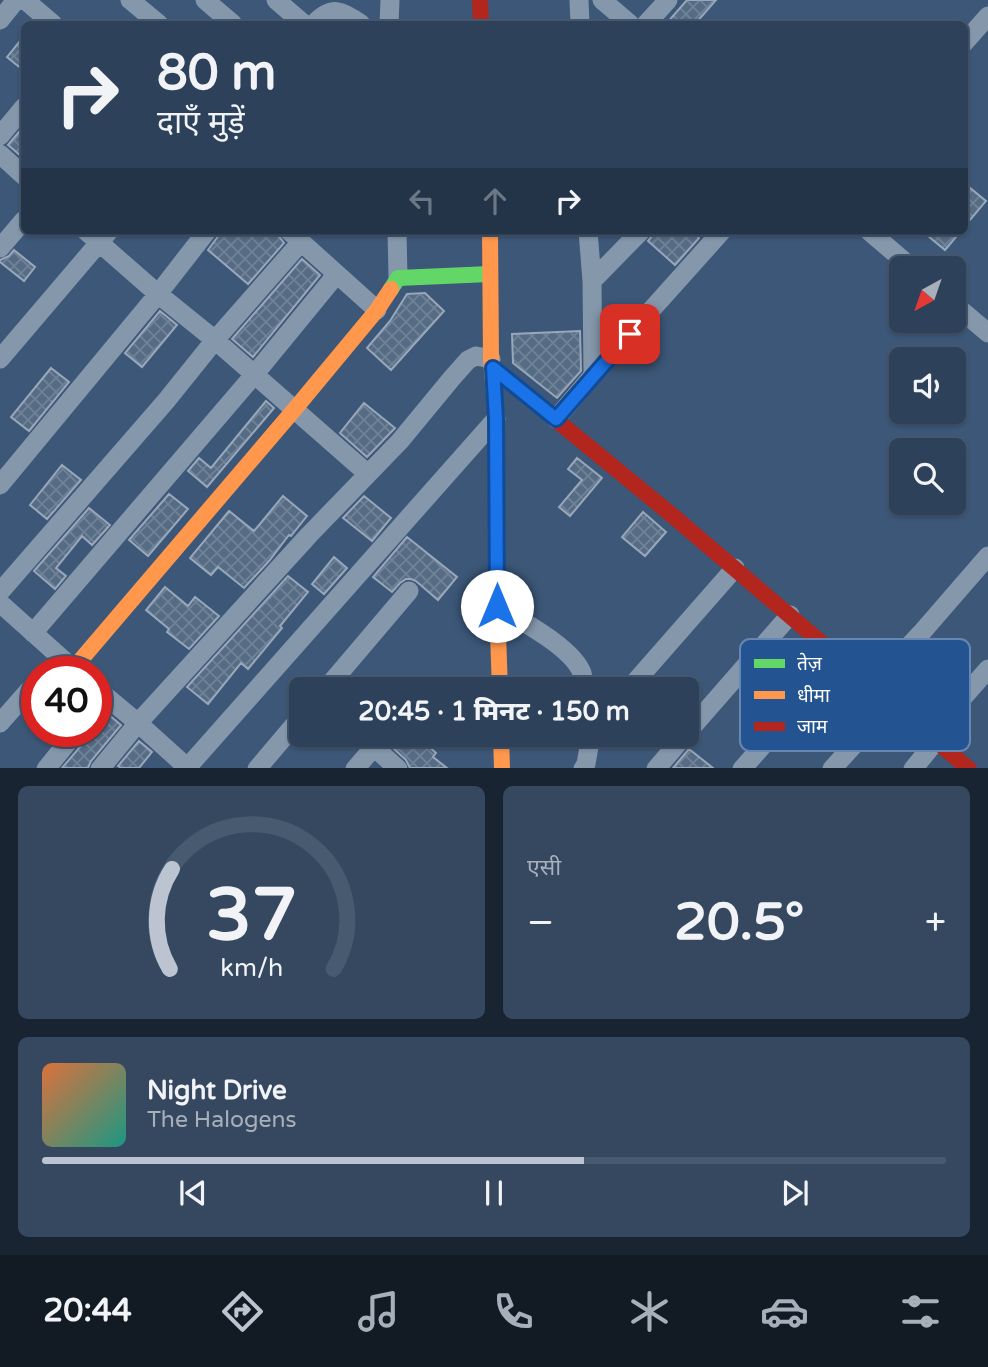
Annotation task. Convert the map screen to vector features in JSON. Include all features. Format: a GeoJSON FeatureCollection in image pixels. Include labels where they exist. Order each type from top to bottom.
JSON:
{"type":"FeatureCollection","features":[{"type":"Feature","properties":{"kind":"street"},"geometry":{"type":"LineString","coordinates":[[0,20],[16,0]]}},
{"type":"Feature","properties":{"kind":"street"},"geometry":{"type":"LineString","coordinates":[[25,0],[50,21]]}},
{"type":"Feature","properties":{"kind":"street"},"geometry":{"type":"LineString","coordinates":[[130,0],[155,21]]}},
{"type":"Feature","properties":{"kind":"street"},"geometry":{"type":"LineString","coordinates":[[205,0],[230,21]]}},
{"type":"Feature","properties":{"kind":"street"},"geometry":{"type":"LineString","coordinates":[[276,0],[300,21]]}},
{"type":"Feature","properties":{"kind":"street"},"geometry":{"type":"LineString","coordinates":[[480,0],[481,21]]}},
{"type":"Feature","properties":{"kind":"street"},"geometry":{"type":"LineString","coordinates":[[579,0],[580,21]]}},
{"type":"Feature","properties":{"kind":"street"},"geometry":{"type":"LineString","coordinates":[[602,0],[626,21]]}},
{"type":"Feature","properties":{"kind":"street"},"geometry":{"type":"LineString","coordinates":[[649,21],[668,0]]}},
{"type":"Feature","properties":{"kind":"street"},"geometry":{"type":"LineString","coordinates":[[389,1],[389,21]]}},
{"type":"Feature","properties":{"kind":"street"},"geometry":{"type":"LineString","coordinates":[[317,21],[333,10],[356,21]]}},
{"type":"Feature","properties":{"kind":"street"},"geometry":{"type":"LineString","coordinates":[[968,38],[988,16]]}},
{"type":"Feature","properties":{"kind":"street"},"geometry":{"type":"LineString","coordinates":[[0,136],[21,111]]}},
{"type":"Feature","properties":{"kind":"street"},"geometry":{"type":"LineString","coordinates":[[0,154],[21,173]]}},
{"type":"Feature","properties":{"kind":"street"},"geometry":{"type":"LineString","coordinates":[[0,248],[21,224]]}},
{"type":"Feature","properties":{"kind":"street"},"geometry":{"type":"LineString","coordinates":[[0,359],[98,235],[158,294],[215,340],[368,474]]}},
{"type":"Feature","properties":{"kind":"street"},"geometry":{"type":"LineString","coordinates":[[0,485],[204,235]]}},
{"type":"Feature","properties":{"kind":"street"},"geometry":{"type":"LineString","coordinates":[[79,656],[294,410],[377,310],[398,278],[397,235]]}},
{"type":"Feature","properties":{"kind":"street"},"geometry":{"type":"LineString","coordinates":[[490,235],[500,677]]}},
{"type":"Feature","properties":{"kind":"street"},"geometry":{"type":"LineString","coordinates":[[588,235],[593,281],[593,375]]}},
{"type":"Feature","properties":{"kind":"street"},"geometry":{"type":"LineString","coordinates":[[593,281],[636,235]]}},
{"type":"Feature","properties":{"kind":"street"},"geometry":{"type":"LineString","coordinates":[[556,419],[718,235]]}},
{"type":"Feature","properties":{"kind":"street"},"geometry":{"type":"LineString","coordinates":[[874,235],[898,256]]}},
{"type":"Feature","properties":{"kind":"street"},"geometry":{"type":"LineString","coordinates":[[0,592],[166,401],[295,236],[377,310]]}},
{"type":"Feature","properties":{"kind":"street"},"geometry":{"type":"LineString","coordinates":[[398,278],[491,274]]}},
{"type":"Feature","properties":{"kind":"street"},"geometry":{"type":"LineString","coordinates":[[33,633],[337,275]]}},
{"type":"Feature","properties":{"kind":"street"},"geometry":{"type":"LineString","coordinates":[[966,315],[988,334]]}},
{"type":"Feature","properties":{"kind":"street"},"geometry":{"type":"LineString","coordinates":[[100,768],[309,535],[400,440],[452,378],[476,356],[492,363],[817,639]]}},
{"type":"Feature","properties":{"kind":"street"},"geometry":{"type":"LineString","coordinates":[[112,706],[138,723],[187,768],[496,419]]}},
{"type":"Feature","properties":{"kind":"street"},"geometry":{"type":"LineString","coordinates":[[915,639],[988,556]]}},
{"type":"Feature","properties":{"kind":"street"},"geometry":{"type":"LineString","coordinates":[[639,677],[735,568]]}},
{"type":"Feature","properties":{"kind":"street"},"geometry":{"type":"LineString","coordinates":[[336,677],[410,591]]}},
{"type":"Feature","properties":{"kind":"street"},"geometry":{"type":"LineString","coordinates":[[0,603],[59,656]]}},
{"type":"Feature","properties":{"kind":"street"},"geometry":{"type":"LineString","coordinates":[[497,606],[570,655],[582,677]]}},
{"type":"Feature","properties":{"kind":"street"},"geometry":{"type":"LineString","coordinates":[[769,639],[790,615]]}},
{"type":"Feature","properties":{"kind":"street"},"geometry":{"type":"LineString","coordinates":[[970,692],[988,669]]}},
{"type":"Feature","properties":{"kind":"street"},"geometry":{"type":"LineString","coordinates":[[699,720],[740,673]]}},
{"type":"Feature","properties":{"kind":"street"},"geometry":{"type":"LineString","coordinates":[[0,723],[21,699]]}},
{"type":"Feature","properties":{"kind":"street"},"geometry":{"type":"LineString","coordinates":[[257,768],[289,731]]}},
{"type":"Feature","properties":{"kind":"street"},"geometry":{"type":"LineString","coordinates":[[46,768],[64,747]]}},
{"type":"Feature","properties":{"kind":"street"},"geometry":{"type":"LineString","coordinates":[[355,768],[364,747]]}},
{"type":"Feature","properties":{"kind":"street"},"geometry":{"type":"LineString","coordinates":[[374,747],[398,768]]}},
{"type":"Feature","properties":{"kind":"street"},"geometry":{"type":"LineString","coordinates":[[501,747],[502,768]]}},
{"type":"Feature","properties":{"kind":"street"},"geometry":{"type":"LineString","coordinates":[[583,768],[589,747]]}},
{"type":"Feature","properties":{"kind":"street"},"geometry":{"type":"LineString","coordinates":[[656,768],[675,747]]}},
{"type":"Feature","properties":{"kind":"street"},"geometry":{"type":"LineString","coordinates":[[742,768],[757,751]]}},
{"type":"Feature","properties":{"kind":"street"},"geometry":{"type":"LineString","coordinates":[[832,768],[848,751]]}},
{"type":"Feature","properties":{"kind":"street"},"geometry":{"type":"LineString","coordinates":[[913,768],[924,751]]}},
{"type":"Feature","properties":{"kind":"street"},"geometry":{"type":"LineString","coordinates":[[949,751],[969,768]]}},
{"type":"Feature","properties":{"kind":"building"},"geometry":{"type":"Polygon","coordinates":[[[687,0],[716,0],[698,21],[669,21],[687,0]]]}},
{"type":"Feature","properties":{"kind":"building"},"geometry":{"type":"Polygon","coordinates":[[[21,40],[21,69],[7,57],[21,40]]]}},
{"type":"Feature","properties":{"kind":"building"},"geometry":{"type":"Polygon","coordinates":[[[21,130],[21,156],[8,145],[21,130]]]}},
{"type":"Feature","properties":{"kind":"building"},"geometry":{"type":"Polygon","coordinates":[[[968,186],[986,201],[968,222],[968,186]]]}},
{"type":"Feature","properties":{"kind":"building"},"geometry":{"type":"Polygon","coordinates":[[[219,235],[278,235],[284,243],[248,284],[208,250],[219,235]]]}},
{"type":"Feature","properties":{"kind":"building"},"geometry":{"type":"Polygon","coordinates":[[[653,235],[696,235],[699,238],[675,265],[648,241],[653,235]]]}},
{"type":"Feature","properties":{"kind":"building"},"geometry":{"type":"Polygon","coordinates":[[[927,235],[958,235],[945,250],[927,235]]]}},
{"type":"Feature","properties":{"kind":"building"},"geometry":{"type":"Polygon","coordinates":[[[14,250],[35,267],[24,281],[0,262],[14,250]]]}},
{"type":"Feature","properties":{"kind":"building"},"geometry":{"type":"Polygon","coordinates":[[[302,259],[320,275],[253,357],[232,339],[302,259]]]}},
{"type":"Feature","properties":{"kind":"building"},"geometry":{"type":"Polygon","coordinates":[[[425,293],[444,311],[391,370],[367,348],[390,321],[407,294],[425,293]]]}},
{"type":"Feature","properties":{"kind":"building"},"geometry":{"type":"Polygon","coordinates":[[[160,311],[177,325],[142,367],[125,353],[160,311]]]}},
{"type":"Feature","properties":{"kind":"building"},"geometry":{"type":"Polygon","coordinates":[[[580,331],[581,371],[557,398],[513,363],[512,334],[580,331]]]}},
{"type":"Feature","properties":{"kind":"building"},"geometry":{"type":"Polygon","coordinates":[[[51,368],[69,382],[29,431],[11,417],[51,368]]]}},
{"type":"Feature","properties":{"kind":"building"},"geometry":{"type":"Polygon","coordinates":[[[266,401],[274,408],[207,487],[188,471],[199,458],[211,468],[266,401]]]}},
{"type":"Feature","properties":{"kind":"building"},"geometry":{"type":"Polygon","coordinates":[[[364,403],[395,428],[367,457],[340,433],[364,403]]]}},
{"type":"Feature","properties":{"kind":"building"},"geometry":{"type":"Polygon","coordinates":[[[577,458],[602,478],[570,516],[559,507],[582,480],[568,469],[577,458]]]}},
{"type":"Feature","properties":{"kind":"building"},"geometry":{"type":"Polygon","coordinates":[[[62,465],[81,480],[47,519],[30,505],[62,465]]]}},
{"type":"Feature","properties":{"kind":"building"},"geometry":{"type":"Polygon","coordinates":[[[169,494],[188,509],[148,556],[129,540],[169,494]]]}},
{"type":"Feature","properties":{"kind":"building"},"geometry":{"type":"Polygon","coordinates":[[[283,496],[307,516],[244,588],[218,567],[211,575],[190,558],[229,511],[254,531],[283,496]]]}},
{"type":"Feature","properties":{"kind":"building"},"geometry":{"type":"Polygon","coordinates":[[[364,496],[391,518],[372,541],[343,518],[364,496]]]}},
{"type":"Feature","properties":{"kind":"building"},"geometry":{"type":"Polygon","coordinates":[[[89,508],[110,525],[92,545],[82,536],[56,568],[66,576],[55,589],[34,571],[89,508]]]}},
{"type":"Feature","properties":{"kind":"building"},"geometry":{"type":"Polygon","coordinates":[[[643,512],[666,532],[645,556],[622,537],[643,512]]]}},
{"type":"Feature","properties":{"kind":"building"},"geometry":{"type":"Polygon","coordinates":[[[407,537],[457,577],[438,600],[411,579],[400,583],[392,592],[373,577],[407,537]]]}},
{"type":"Feature","properties":{"kind":"building"},"geometry":{"type":"Polygon","coordinates":[[[334,557],[347,568],[324,594],[312,584],[334,557]]]}},
{"type":"Feature","properties":{"kind":"building"},"geometry":{"type":"Polygon","coordinates":[[[288,576],[308,592],[248,669],[241,663],[208,704],[187,687],[288,576]]]}},
{"type":"Feature","properties":{"kind":"building"},"geometry":{"type":"Polygon","coordinates":[[[165,587],[188,606],[195,597],[219,616],[189,649],[167,632],[169,629],[146,610],[165,587]]]}},
{"type":"Feature","properties":{"kind":"building"},"geometry":{"type":"Polygon","coordinates":[[[112,717],[121,725],[112,736],[112,717]]]}},
{"type":"Feature","properties":{"kind":"building"},"geometry":{"type":"Polygon","coordinates":[[[139,741],[152,752],[139,768],[118,766],[139,741]]]}},
{"type":"Feature","properties":{"kind":"building"},"geometry":{"type":"Polygon","coordinates":[[[80,747],[103,747],[88,768],[62,768],[80,747]]]}},
{"type":"Feature","properties":{"kind":"building"},"geometry":{"type":"Polygon","coordinates":[[[392,747],[429,747],[436,753],[433,757],[447,768],[410,768],[406,760],[392,747]]]}},
{"type":"Feature","properties":{"kind":"building"},"geometry":{"type":"Polygon","coordinates":[[[689,749],[713,768],[673,768],[689,749]]]}},
{"type":"Feature","properties":{"kind":"traffic: fast"},"geometry":{"type":"LineString","coordinates":[[391,289],[398,278],[490,274]]}},
{"type":"Feature","properties":{"kind":"traffic: slow"},"geometry":{"type":"LineString","coordinates":[[490,235],[500,677]]}},
{"type":"Feature","properties":{"kind":"traffic: slow"},"geometry":{"type":"LineString","coordinates":[[84,656],[294,410],[377,310],[391,289]]}},
{"type":"Feature","properties":{"kind":"traffic: slow"},"geometry":{"type":"LineString","coordinates":[[501,747],[502,768]]}},
{"type":"Feature","properties":{"kind":"traffic: jam"},"geometry":{"type":"LineString","coordinates":[[480,0],[481,21]]}},
{"type":"Feature","properties":{"kind":"traffic: jam"},"geometry":{"type":"LineString","coordinates":[[493,368],[817,639]]}},
{"type":"Feature","properties":{"kind":"traffic: jam"},"geometry":{"type":"LineString","coordinates":[[948,751],[968,768]]}},
{"type":"Feature","properties":{"kind":"route"},"geometry":{"type":"LineString","coordinates":[[497,606],[496,419],[493,368],[556,419],[630,334]]}}]}
